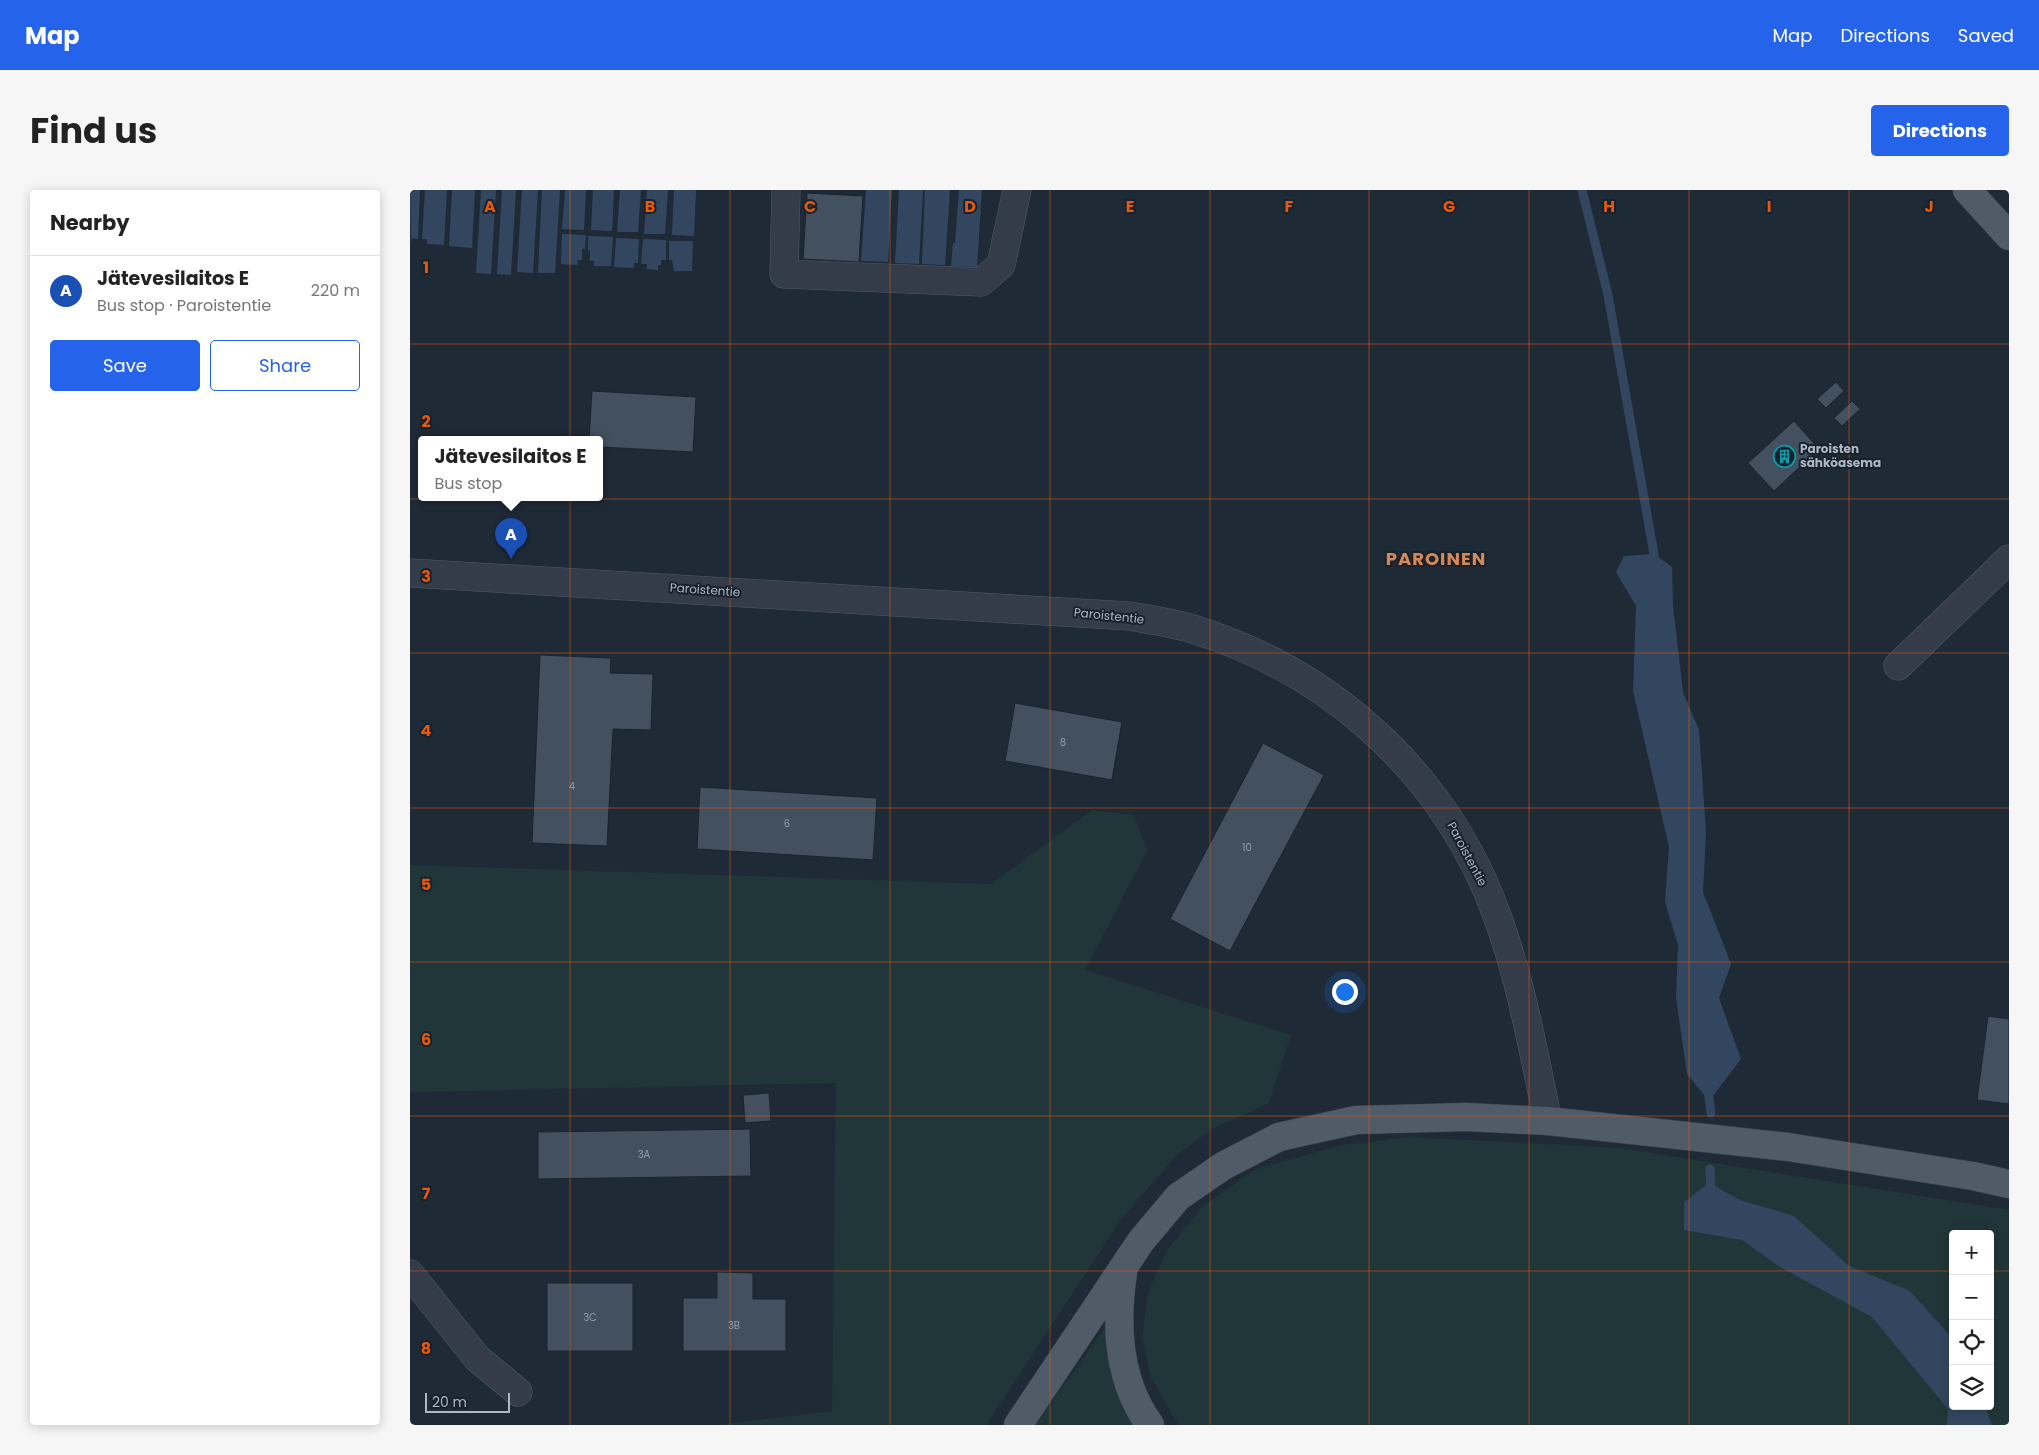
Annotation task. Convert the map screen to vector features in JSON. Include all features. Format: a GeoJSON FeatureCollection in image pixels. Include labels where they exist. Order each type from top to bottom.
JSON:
{"type":"FeatureCollection","features":[{"type":"Feature","properties":{"kind":"main road"},"geometry":{"type":"LineString","coordinates":[[1967,190],[2009,236]]}},
{"type":"Feature","properties":{"kind":"main road"},"geometry":{"type":"LineString","coordinates":[[1018,1425],[1141,1241],[1178,1197],[1223,1166],[1279,1136],[1356,1120],[1466,1117],[1548,1121],[1788,1147],[1954,1173],[2009,1184]]}},
{"type":"Feature","properties":{"kind":"main road"},"geometry":{"type":"LineString","coordinates":[[1124,1268],[1119,1299],[1118,1332],[1121,1351],[1131,1391],[1150,1425]]}},
{"type":"Feature","properties":{"kind":"street"},"geometry":{"type":"LineString","coordinates":[[786,190],[784,274],[982,282],[1001,266],[1017,190]]}},
{"type":"Feature","properties":{"kind":"street"},"geometry":{"type":"LineString","coordinates":[[1898,666],[2009,559]]}},
{"type":"Feature","properties":{"kind":"street","name":"Paroistentie"},"geometry":{"type":"LineString","coordinates":[[410,573],[1129,616],[1194,629],[1279,663],[1341,703],[1378,734],[1434,798],[1459,833],[1483,882],[1514,968],[1529,1028],[1548,1121]]}},
{"type":"Feature","properties":{"kind":"street"},"geometry":{"type":"LineString","coordinates":[[410,1274],[477,1358],[518,1392]]}},
{"type":"Feature","properties":{"kind":"green space"},"geometry":{"type":"Polygon","coordinates":[[[1092,810],[1134,815],[1147,851],[1085,970],[1291,1035],[1269,1103],[1212,1129],[1179,1153],[1122,1218],[986,1425],[718,1425],[832,1411],[836,1083],[410,1092],[410,865],[991,884],[1092,810]]]}},
{"type":"Feature","properties":{"kind":"green space"},"geometry":{"type":"Polygon","coordinates":[[[1408,1137],[1620,1148],[2009,1210],[2009,1425],[1178,1425],[1151,1378],[1142,1338],[1148,1293],[1167,1250],[1203,1206],[1256,1169],[1338,1146],[1408,1137]]]}},
{"type":"Feature","properties":{"kind":"green space"},"geometry":{"type":"Polygon","coordinates":[[[1105,1328],[1122,1396],[1138,1425],[1035,1425],[1105,1328]]]}},
{"type":"Feature","properties":{"kind":"water"},"geometry":{"type":"Polygon","coordinates":[[[410,190],[420,190],[418,239],[412,238],[411,244],[410,190]]]}},
{"type":"Feature","properties":{"kind":"water"},"geometry":{"type":"Polygon","coordinates":[[[425,190],[447,190],[444,245],[427,244],[427,239],[422,239],[425,190]]]}},
{"type":"Feature","properties":{"kind":"water"},"geometry":{"type":"Polygon","coordinates":[[[452,190],[475,190],[472,248],[449,246],[452,190]]]}},
{"type":"Feature","properties":{"kind":"water"},"geometry":{"type":"Polygon","coordinates":[[[481,190],[496,190],[491,274],[476,273],[481,190]]]}},
{"type":"Feature","properties":{"kind":"water"},"geometry":{"type":"Polygon","coordinates":[[[502,190],[516,190],[511,275],[497,274],[502,190]]]}},
{"type":"Feature","properties":{"kind":"water"},"geometry":{"type":"Polygon","coordinates":[[[522,190],[538,190],[533,273],[517,272],[522,190]]]}},
{"type":"Feature","properties":{"kind":"water"},"geometry":{"type":"Polygon","coordinates":[[[542,190],[560,190],[555,273],[538,273],[542,190]]]}},
{"type":"Feature","properties":{"kind":"water"},"geometry":{"type":"Polygon","coordinates":[[[565,190],[586,190],[584,230],[562,229],[565,190]]]}},
{"type":"Feature","properties":{"kind":"water"},"geometry":{"type":"Polygon","coordinates":[[[593,190],[614,190],[612,231],[591,230],[593,190]]]}},
{"type":"Feature","properties":{"kind":"water"},"geometry":{"type":"Polygon","coordinates":[[[620,190],[641,190],[638,232],[617,232],[620,190]]]}},
{"type":"Feature","properties":{"kind":"water"},"geometry":{"type":"Polygon","coordinates":[[[647,190],[668,190],[665,234],[644,234],[647,190]]]}},
{"type":"Feature","properties":{"kind":"water"},"geometry":{"type":"Polygon","coordinates":[[[674,190],[696,190],[694,236],[672,235],[674,190]]]}},
{"type":"Feature","properties":{"kind":"water"},"geometry":{"type":"Polygon","coordinates":[[[866,190],[892,190],[888,262],[861,261],[866,190]]]}},
{"type":"Feature","properties":{"kind":"water"},"geometry":{"type":"Polygon","coordinates":[[[899,190],[923,190],[919,264],[895,263],[899,190]]]}},
{"type":"Feature","properties":{"kind":"water"},"geometry":{"type":"Polygon","coordinates":[[[925,190],[950,190],[945,265],[922,264],[925,190]]]}},
{"type":"Feature","properties":{"kind":"water"},"geometry":{"type":"Polygon","coordinates":[[[959,190],[982,190],[977,267],[951,266],[953,243],[955,243],[959,190]]]}},
{"type":"Feature","properties":{"kind":"water"},"geometry":{"type":"Polygon","coordinates":[[[562,234],[586,235],[585,249],[582,249],[582,260],[578,260],[577,265],[561,264],[562,234]]]}},
{"type":"Feature","properties":{"kind":"water"},"geometry":{"type":"Polygon","coordinates":[[[588,236],[613,237],[611,266],[594,266],[594,261],[590,261],[588,236]]]}},
{"type":"Feature","properties":{"kind":"water"},"geometry":{"type":"Polygon","coordinates":[[[616,238],[639,239],[638,263],[634,263],[634,268],[614,267],[616,238]]]}},
{"type":"Feature","properties":{"kind":"water"},"geometry":{"type":"Polygon","coordinates":[[[643,239],[666,240],[666,260],[661,260],[658,270],[646,269],[647,264],[641,264],[643,239]]]}},
{"type":"Feature","properties":{"kind":"water"},"geometry":{"type":"Polygon","coordinates":[[[669,241],[693,241],[692,271],[674,271],[672,260],[669,260],[669,241]]]}},
{"type":"Feature","properties":{"kind":"water"},"geometry":{"type":"Polygon","coordinates":[[[1654,554],[1672,567],[1673,605],[1683,692],[1699,730],[1706,833],[1703,892],[1731,964],[1719,998],[1741,1059],[1709,1101],[1687,1074],[1676,998],[1678,945],[1665,902],[1669,847],[1633,691],[1636,606],[1616,572],[1624,556],[1654,554]]]}},
{"type":"Feature","properties":{"kind":"water"},"geometry":{"type":"Polygon","coordinates":[[[1709,1183],[1740,1200],[1794,1216],[1849,1266],[1910,1291],[1949,1335],[1949,1410],[1986,1410],[1992,1425],[1947,1425],[1948,1409],[1872,1317],[1780,1267],[1742,1240],[1684,1230],[1684,1202],[1709,1183]]]}},
{"type":"Feature","properties":{"kind":"building"},"geometry":{"type":"Polygon","coordinates":[[[807,193],[863,196],[859,262],[803,259],[807,193]]]}},
{"type":"Feature","properties":{"kind":"building"},"geometry":{"type":"Polygon","coordinates":[[[1836,382],[1844,391],[1826,408],[1817,399],[1836,382]]]}},
{"type":"Feature","properties":{"kind":"building"},"geometry":{"type":"Polygon","coordinates":[[[592,391],[696,397],[693,452],[603,447],[603,436],[589,436],[592,391]]]}},
{"type":"Feature","properties":{"kind":"building"},"geometry":{"type":"Polygon","coordinates":[[[1852,401],[1860,409],[1842,426],[1834,418],[1852,401]]]}},
{"type":"Feature","properties":{"kind":"building","name":"Paroisten sähköasema"},"geometry":{"type":"Polygon","coordinates":[[[1794,421],[1819,449],[1774,491],[1748,463],[1794,421]]]}},
{"type":"Feature","properties":{"kind":"building"},"geometry":{"type":"Polygon","coordinates":[[[540,655],[611,658],[610,673],[653,674],[651,730],[613,729],[607,846],[532,843],[540,655]]]}},
{"type":"Feature","properties":{"kind":"building"},"geometry":{"type":"Polygon","coordinates":[[[1015,703],[1122,722],[1112,780],[1005,761],[1015,703]]]}},
{"type":"Feature","properties":{"kind":"building"},"geometry":{"type":"Polygon","coordinates":[[[1263,743],[1324,775],[1230,951],[1170,919],[1263,743]]]}},
{"type":"Feature","properties":{"kind":"building"},"geometry":{"type":"Polygon","coordinates":[[[700,787],[877,798],[873,860],[697,849],[700,787]]]}},
{"type":"Feature","properties":{"kind":"building"},"geometry":{"type":"Polygon","coordinates":[[[1988,1016],[2009,1019],[2009,1104],[1977,1100],[1988,1016]]]}},
{"type":"Feature","properties":{"kind":"building"},"geometry":{"type":"Polygon","coordinates":[[[769,1093],[771,1121],[745,1123],[743,1095],[769,1093]]]}},
{"type":"Feature","properties":{"kind":"building"},"geometry":{"type":"Polygon","coordinates":[[[750,1129],[751,1176],[538,1179],[538,1132],[750,1129]]]}},
{"type":"Feature","properties":{"kind":"building"},"geometry":{"type":"Polygon","coordinates":[[[717,1272],[753,1273],[753,1299],[786,1299],[786,1351],[683,1351],[683,1298],[717,1298],[717,1272]]]}},
{"type":"Feature","properties":{"kind":"building"},"geometry":{"type":"Polygon","coordinates":[[[547,1283],[633,1283],[633,1351],[547,1351],[547,1283]]]}},
{"type":"Feature","properties":{"kind":"waterway"},"geometry":{"type":"LineString","coordinates":[[1582,190],[1608,295],[1654,554],[1654,565]]}},
{"type":"Feature","properties":{"kind":"waterway"},"geometry":{"type":"LineString","coordinates":[[1708,1090],[1711,1113]]}},
{"type":"Feature","properties":{"kind":"waterway"},"geometry":{"type":"LineString","coordinates":[[1710,1169],[1711,1194]]}},
{"type":"Feature","properties":{"kind":"place","name":"Paroisten sähköasema"},"geometry":{"type":"Point","coordinates":[1784,456]}},
{"type":"Feature","properties":{"kind":"place","name":"Jätevesilaitos E"},"geometry":{"type":"Point","coordinates":[511,559]}},
{"type":"Feature","properties":{"kind":"district","name":"PAROINEN"},"geometry":{"type":"Point","coordinates":[1436,559]}}]}
